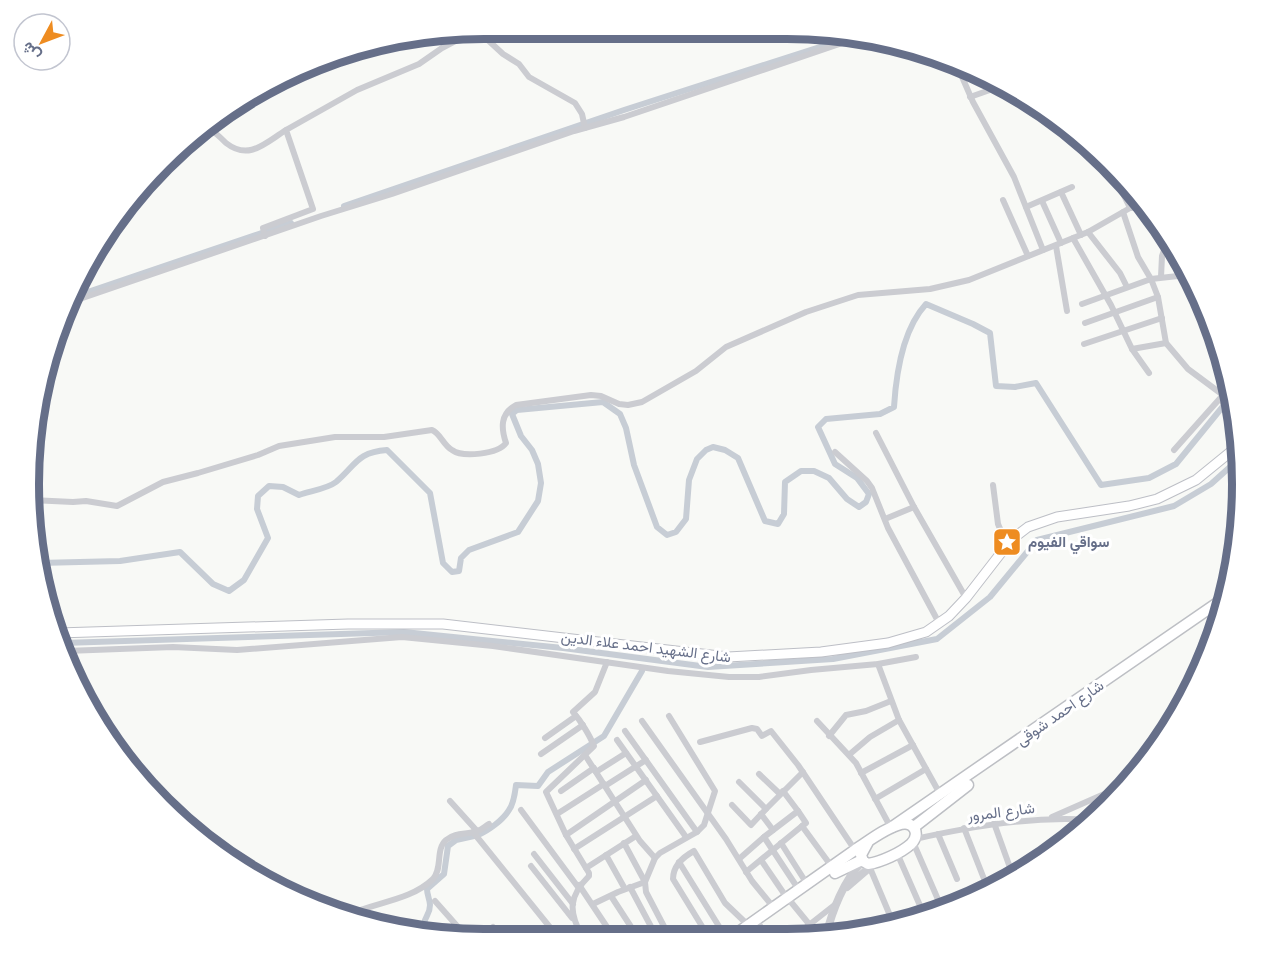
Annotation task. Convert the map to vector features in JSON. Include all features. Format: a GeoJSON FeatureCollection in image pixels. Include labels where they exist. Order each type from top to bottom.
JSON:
{"type":"FeatureCollection","features":[{"type":"Feature","properties":{"kind":"main road","name":"شارع الشهيد احمد علاء الدين"},"geometry":{"type":"LineString","coordinates":[[65,633],[348,624],[442,624],[688,654],[748,657],[888,643],[926,632],[939,623],[966,598],[1007,545],[1028,527],[1048,519],[1130,506],[1170,494],[1204,474],[1231,452]]}},
{"type":"Feature","properties":{"kind":"main road","name":"شارع احمد شوقى"},"geometry":{"type":"LineString","coordinates":[[789,900],[803,887],[855,850],[941,795],[1215,604]]}},
{"type":"Feature","properties":{"kind":"main road","name":"شارع احمد شوقى"},"geometry":{"type":"LineString","coordinates":[[914,827],[947,800],[1212,614]]}},
{"type":"Feature","properties":{"kind":"main road"},"geometry":{"type":"LineString","coordinates":[[750,928],[774,908],[846,866],[868,863],[897,853],[914,841],[916,834],[914,827],[908,824],[891,827]]}},
{"type":"Feature","properties":{"kind":"main road"},"geometry":{"type":"LineString","coordinates":[[868,842],[861,852],[868,863]]}},
{"type":"Feature","properties":{"kind":"main road"},"geometry":{"type":"LineString","coordinates":[[750,928],[789,900]]}},
{"type":"Feature","properties":{"kind":"street"},"geometry":{"type":"LineString","coordinates":[[487,39],[502,54],[519,64],[530,77],[575,103],[579,108],[584,125]]}},
{"type":"Feature","properties":{"kind":"street"},"geometry":{"type":"LineString","coordinates":[[212,132],[242,152],[254,149],[357,90],[419,64],[458,40]]}},
{"type":"Feature","properties":{"kind":"street"},"geometry":{"type":"LineString","coordinates":[[80,299],[584,125],[712,88],[842,43]]}},
{"type":"Feature","properties":{"kind":"street"},"geometry":{"type":"LineString","coordinates":[[961,75],[970,97],[1009,168],[1042,250]]}},
{"type":"Feature","properties":{"kind":"street"},"geometry":{"type":"LineString","coordinates":[[970,97],[992,89]]}},
{"type":"Feature","properties":{"kind":"street"},"geometry":{"type":"LineString","coordinates":[[264,234],[276,222],[313,209],[286,130]]}},
{"type":"Feature","properties":{"kind":"street"},"geometry":{"type":"LineString","coordinates":[[1026,207],[1072,187]]}},
{"type":"Feature","properties":{"kind":"street"},"geometry":{"type":"LineString","coordinates":[[1122,191],[1130,208]]}},
{"type":"Feature","properties":{"kind":"street"},"geometry":{"type":"LineString","coordinates":[[1062,192],[1081,235]]}},
{"type":"Feature","properties":{"kind":"street"},"geometry":{"type":"LineString","coordinates":[[1003,200],[1028,256]]}},
{"type":"Feature","properties":{"kind":"street"},"geometry":{"type":"LineString","coordinates":[[1042,201],[1059,244],[1066,311]]}},
{"type":"Feature","properties":{"kind":"street"},"geometry":{"type":"LineString","coordinates":[[40,500],[86,501],[117,506],[163,482],[258,455],[279,446],[335,437],[384,437],[432,430],[457,453],[473,454],[500,449],[506,443],[502,429],[504,416],[516,405],[591,395],[601,396],[619,404],[636,404],[688,376],[734,343],[806,312],[864,294],[910,292],[948,286],[998,270],[1088,232],[1130,208],[1136,208]]}},
{"type":"Feature","properties":{"kind":"street"},"geometry":{"type":"LineString","coordinates":[[1123,212],[1138,257],[1158,297],[1166,343],[1188,369],[1224,402]]}},
{"type":"Feature","properties":{"kind":"street"},"geometry":{"type":"LineString","coordinates":[[1088,232],[1120,273],[1127,287]]}},
{"type":"Feature","properties":{"kind":"street"},"geometry":{"type":"LineString","coordinates":[[1073,238],[1132,349],[1149,373]]}},
{"type":"Feature","properties":{"kind":"street"},"geometry":{"type":"LineString","coordinates":[[1161,277],[1164,249]]}},
{"type":"Feature","properties":{"kind":"street"},"geometry":{"type":"LineString","coordinates":[[1082,304],[1150,279],[1180,276]]}},
{"type":"Feature","properties":{"kind":"street"},"geometry":{"type":"LineString","coordinates":[[1085,323],[1158,297]]}},
{"type":"Feature","properties":{"kind":"street"},"geometry":{"type":"LineString","coordinates":[[1084,344],[1162,318]]}},
{"type":"Feature","properties":{"kind":"street"},"geometry":{"type":"LineString","coordinates":[[1132,349],[1166,343]]}},
{"type":"Feature","properties":{"kind":"street"},"geometry":{"type":"LineString","coordinates":[[1174,450],[1222,399]]}},
{"type":"Feature","properties":{"kind":"street"},"geometry":{"type":"LineString","coordinates":[[876,433],[914,507],[966,598]]}},
{"type":"Feature","properties":{"kind":"street"},"geometry":{"type":"LineString","coordinates":[[835,452],[867,481],[939,623]]}},
{"type":"Feature","properties":{"kind":"street"},"geometry":{"type":"LineString","coordinates":[[993,485],[998,524],[1007,545]]}},
{"type":"Feature","properties":{"kind":"street"},"geometry":{"type":"LineString","coordinates":[[885,519],[914,507]]}},
{"type":"Feature","properties":{"kind":"street"},"geometry":{"type":"LineString","coordinates":[[72,651],[173,647],[237,650],[402,637],[487,645],[668,671],[729,677],[759,677],[811,669],[878,664],[916,657]]}},
{"type":"Feature","properties":{"kind":"street"},"geometry":{"type":"LineString","coordinates":[[574,921],[573,904],[578,886],[589,876],[546,790],[585,755],[593,743],[583,729],[582,722],[573,711],[596,692],[607,662]]}},
{"type":"Feature","properties":{"kind":"street"},"geometry":{"type":"LineString","coordinates":[[878,664],[899,720],[941,795]]}},
{"type":"Feature","properties":{"kind":"street"},"geometry":{"type":"LineString","coordinates":[[829,735],[846,715],[866,711],[891,701]]}},
{"type":"Feature","properties":{"kind":"street"},"geometry":{"type":"LineString","coordinates":[[546,738],[576,716]]}},
{"type":"Feature","properties":{"kind":"street"},"geometry":{"type":"LineString","coordinates":[[593,904],[645,882],[655,858],[663,850],[697,832],[704,825],[715,791],[669,716]]}},
{"type":"Feature","properties":{"kind":"street"},"geometry":{"type":"LineString","coordinates":[[850,754],[870,736],[899,720]]}},
{"type":"Feature","properties":{"kind":"street"},"geometry":{"type":"LineString","coordinates":[[642,721],[746,872],[774,908]]}},
{"type":"Feature","properties":{"kind":"street"},"geometry":{"type":"LineString","coordinates":[[817,722],[850,754],[891,827]]}},
{"type":"Feature","properties":{"kind":"street"},"geometry":{"type":"LineString","coordinates":[[541,753],[583,726]]}},
{"type":"Feature","properties":{"kind":"street"},"geometry":{"type":"LineString","coordinates":[[700,742],[752,728],[757,729],[762,736],[770,731],[803,772],[855,850]]}},
{"type":"Feature","properties":{"kind":"street"},"geometry":{"type":"LineString","coordinates":[[625,731],[697,832]]}},
{"type":"Feature","properties":{"kind":"street"},"geometry":{"type":"LineString","coordinates":[[617,740],[686,837]]}},
{"type":"Feature","properties":{"kind":"street"},"geometry":{"type":"LineString","coordinates":[[861,773],[912,745]]}},
{"type":"Feature","properties":{"kind":"street"},"geometry":{"type":"LineString","coordinates":[[561,791],[626,753]]}},
{"type":"Feature","properties":{"kind":"street"},"geometry":{"type":"LineString","coordinates":[[585,755],[636,836],[655,858]]}},
{"type":"Feature","properties":{"kind":"street"},"geometry":{"type":"LineString","coordinates":[[558,814],[646,760]]}},
{"type":"Feature","properties":{"kind":"street"},"geometry":{"type":"LineString","coordinates":[[875,799],[926,769]]}},
{"type":"Feature","properties":{"kind":"street"},"geometry":{"type":"LineString","coordinates":[[732,805],[751,825],[803,772]]}},
{"type":"Feature","properties":{"kind":"street"},"geometry":{"type":"LineString","coordinates":[[746,872],[806,823],[781,793],[759,774]]}},
{"type":"Feature","properties":{"kind":"street"},"geometry":{"type":"LineString","coordinates":[[566,834],[646,780]]}},
{"type":"Feature","properties":{"kind":"street"},"geometry":{"type":"LineString","coordinates":[[739,782],[763,812],[773,830]]}},
{"type":"Feature","properties":{"kind":"street"},"geometry":{"type":"LineString","coordinates":[[1048,819],[1108,792]]}},
{"type":"Feature","properties":{"kind":"street"},"geometry":{"type":"LineString","coordinates":[[574,849],[657,796]]}},
{"type":"Feature","properties":{"kind":"street"},"geometry":{"type":"LineString","coordinates":[[450,801],[551,929]]}},
{"type":"Feature","properties":{"kind":"street"},"geometry":{"type":"LineString","coordinates":[[521,810],[593,904],[609,929]]}},
{"type":"Feature","properties":{"kind":"street"},"geometry":{"type":"LineString","coordinates":[[739,859],[798,811]]}},
{"type":"Feature","properties":{"kind":"street","name":"شارع المرور"},"geometry":{"type":"LineString","coordinates":[[914,841],[994,823],[1048,819],[1079,820]]}},
{"type":"Feature","properties":{"kind":"street"},"geometry":{"type":"LineString","coordinates":[[994,823],[1010,869]]}},
{"type":"Feature","properties":{"kind":"street"},"geometry":{"type":"LineString","coordinates":[[360,911],[397,900],[431,880],[437,871],[440,851],[445,841],[455,835],[475,832],[489,824]]}},
{"type":"Feature","properties":{"kind":"street"},"geometry":{"type":"LineString","coordinates":[[802,826],[832,867]]}},
{"type":"Feature","properties":{"kind":"street"},"geometry":{"type":"LineString","coordinates":[[964,828],[985,882]]}},
{"type":"Feature","properties":{"kind":"street"},"geometry":{"type":"LineString","coordinates":[[938,834],[957,879]]}},
{"type":"Feature","properties":{"kind":"street"},"geometry":{"type":"LineString","coordinates":[[586,868],[636,836]]}},
{"type":"Feature","properties":{"kind":"street"},"geometry":{"type":"LineString","coordinates":[[764,837],[803,887]]}},
{"type":"Feature","properties":{"kind":"street"},"geometry":{"type":"LineString","coordinates":[[914,841],[939,902]]}},
{"type":"Feature","properties":{"kind":"street"},"geometry":{"type":"LineString","coordinates":[[624,843],[645,882],[646,892],[665,929]]}},
{"type":"Feature","properties":{"kind":"street"},"geometry":{"type":"LineString","coordinates":[[781,843],[803,887]]}},
{"type":"Feature","properties":{"kind":"street"},"geometry":{"type":"LineString","coordinates":[[704,929],[673,879],[674,869],[679,862],[694,850],[725,903],[750,928]]}},
{"type":"Feature","properties":{"kind":"street"},"geometry":{"type":"LineString","coordinates":[[897,853],[921,908]]}},
{"type":"Feature","properties":{"kind":"street"},"geometry":{"type":"LineString","coordinates":[[534,854],[573,904]]}},
{"type":"Feature","properties":{"kind":"street"},"geometry":{"type":"LineString","coordinates":[[606,855],[652,929]]}},
{"type":"Feature","properties":{"kind":"street"},"geometry":{"type":"LineString","coordinates":[[761,860],[809,924]]}},
{"type":"Feature","properties":{"kind":"street"},"geometry":{"type":"LineString","coordinates":[[679,862],[721,929]]}},
{"type":"Feature","properties":{"kind":"street"},"geometry":{"type":"LineString","coordinates":[[828,927],[852,873],[868,863],[890,916]]}},
{"type":"Feature","properties":{"kind":"street"},"geometry":{"type":"LineString","coordinates":[[531,866],[578,929]]}},
{"type":"Feature","properties":{"kind":"street"},"geometry":{"type":"LineString","coordinates":[[611,896],[632,929]]}},
{"type":"Feature","properties":{"kind":"street"},"geometry":{"type":"LineString","coordinates":[[435,901],[459,928]]}},
{"type":"Feature","properties":{"kind":"street"},"geometry":{"type":"LineString","coordinates":[[804,928],[838,902]]}},
{"type":"Feature","properties":{"kind":"waterway"},"geometry":{"type":"LineString","coordinates":[[344,206],[624,110],[835,42]]}},
{"type":"Feature","properties":{"kind":"waterway"},"geometry":{"type":"LineString","coordinates":[[82,294],[291,223]]}},
{"type":"Feature","properties":{"kind":"waterway"},"geometry":{"type":"LineString","coordinates":[[47,563],[120,561],[180,552],[213,584],[229,591],[244,580],[268,538],[257,509],[258,496],[269,486],[283,487],[299,495],[323,488],[336,482],[358,460],[369,453],[387,450],[430,493],[443,563],[452,572],[459,571],[461,558],[469,550],[518,532],[538,501],[541,483],[538,464],[532,450],[521,436],[512,414],[517,410],[603,402],[620,414],[626,428],[634,465],[657,527],[667,535],[676,532],[686,519],[689,480],[697,459],[713,447],[725,450],[738,458],[765,521],[778,524],[784,514],[785,482],[801,471],[814,471],[829,478],[847,499],[859,507],[866,502],[869,494],[857,478],[835,464],[818,427],[826,419],[880,414],[894,407],[899,367],[906,339],[918,314],[926,304],[990,333],[996,386],[1015,387],[1036,383],[1101,485],[1149,478],[1176,464],[1224,405]]}},
{"type":"Feature","properties":{"kind":"waterway"},"geometry":{"type":"LineString","coordinates":[[69,643],[404,632],[563,648],[708,667],[833,659],[937,639],[990,597],[1037,540],[1174,506],[1211,484],[1231,466]]}},
{"type":"Feature","properties":{"kind":"waterway"},"geometry":{"type":"LineString","coordinates":[[478,835],[495,825],[506,814],[511,807],[516,785],[538,786],[548,772],[604,736],[642,671]]}},
{"type":"Feature","properties":{"kind":"waterway"},"geometry":{"type":"LineString","coordinates":[[424,925],[430,909],[427,889],[444,874],[448,846],[456,840],[474,836]]}},
{"type":"Feature","properties":{"kind":"place","name":"سواقي الفيوم"},"geometry":{"type":"Point","coordinates":[1007,542]}}]}
